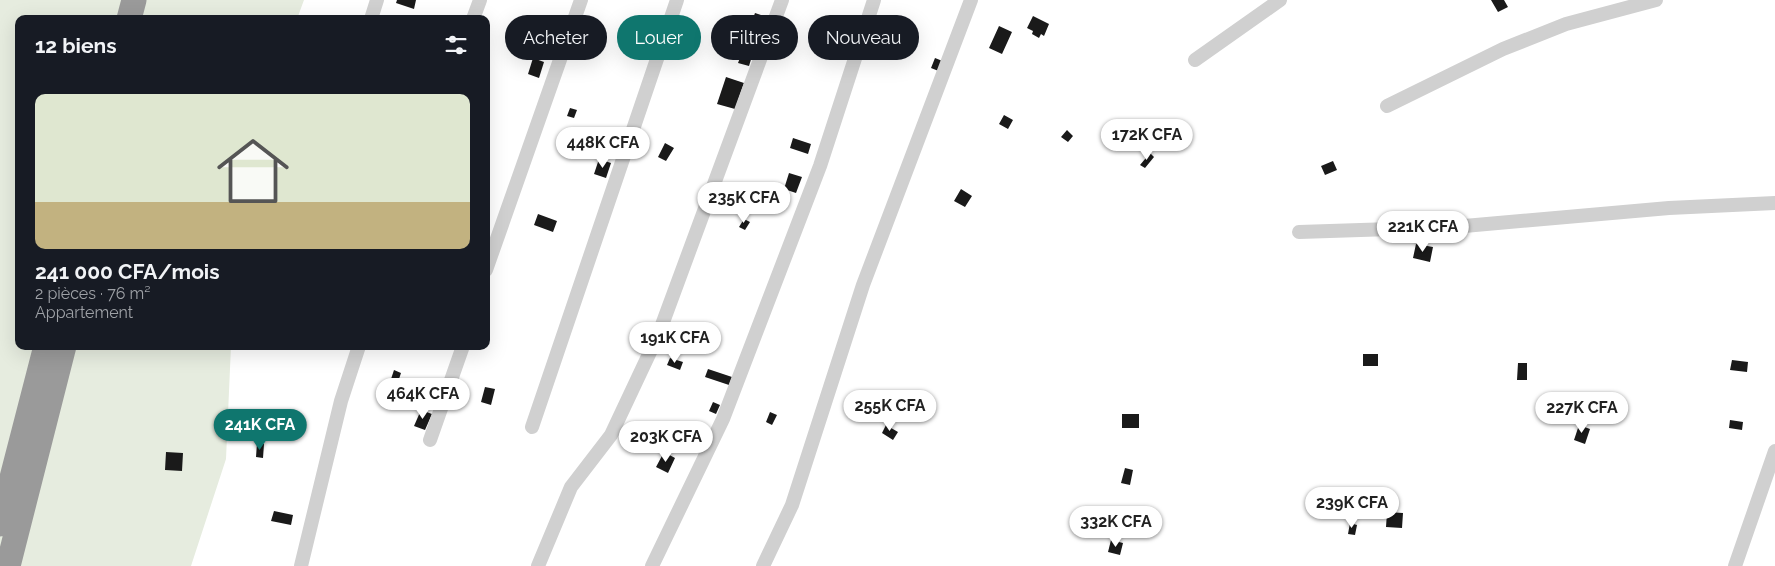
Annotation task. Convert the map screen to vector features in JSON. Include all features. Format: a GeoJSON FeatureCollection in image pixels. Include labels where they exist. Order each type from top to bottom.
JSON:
{"type":"FeatureCollection","features":[{"type":"Feature","properties":{"kind":"highway"},"geometry":{"type":"LineString","coordinates":[[130,15],[134,0]]}},
{"type":"Feature","properties":{"kind":"highway"},"geometry":{"type":"LineString","coordinates":[[147,15],[150,0]]}},
{"type":"Feature","properties":{"kind":"highway"},"geometry":{"type":"LineString","coordinates":[[0,524],[45,350]]}},
{"type":"Feature","properties":{"kind":"highway"},"geometry":{"type":"LineString","coordinates":[[8,566],[63,350]]}},
{"type":"Feature","properties":{"kind":"street"},"geometry":{"type":"LineString","coordinates":[[372,15],[376,0]]}},
{"type":"Feature","properties":{"kind":"street"},"geometry":{"type":"LineString","coordinates":[[474,15],[480,0]]}},
{"type":"Feature","properties":{"kind":"street"},"geometry":{"type":"LineString","coordinates":[[490,259],[581,0]]}},
{"type":"Feature","properties":{"kind":"street"},"geometry":{"type":"LineString","coordinates":[[532,427],[677,0]]}},
{"type":"Feature","properties":{"kind":"street"},"geometry":{"type":"LineString","coordinates":[[538,566],[571,486],[611,435],[660,333],[782,0]]}},
{"type":"Feature","properties":{"kind":"street"},"geometry":{"type":"LineString","coordinates":[[652,566],[723,418],[820,166],[874,0]]}},
{"type":"Feature","properties":{"kind":"street"},"geometry":{"type":"LineString","coordinates":[[763,566],[792,505],[863,285],[971,0]]}},
{"type":"Feature","properties":{"kind":"street"},"geometry":{"type":"LineString","coordinates":[[1195,60],[1280,0]]}},
{"type":"Feature","properties":{"kind":"street"},"geometry":{"type":"LineString","coordinates":[[1387,106],[1503,49],[1548,31],[1566,24],[1656,0]]}},
{"type":"Feature","properties":{"kind":"street"},"geometry":{"type":"LineString","coordinates":[[1299,232],[1453,227],[1670,208],[1775,203]]}},
{"type":"Feature","properties":{"kind":"street"},"geometry":{"type":"LineString","coordinates":[[301,566],[341,402],[358,350]]}},
{"type":"Feature","properties":{"kind":"street"},"geometry":{"type":"LineString","coordinates":[[430,440],[462,350]]}},
{"type":"Feature","properties":{"kind":"street"},"geometry":{"type":"LineString","coordinates":[[1735,566],[1775,451]]}},
{"type":"Feature","properties":{"kind":"shaded area"},"geometry":{"type":"Polygon","coordinates":[[[0,0],[304,0],[298,15],[15,15],[15,350],[231,350],[226,459],[191,566],[0,566],[0,0]]]}},
{"type":"Feature","properties":{"kind":"building"},"geometry":{"type":"Polygon","coordinates":[[[397,0],[416,0],[414,9],[396,3],[397,0]]]}},
{"type":"Feature","properties":{"kind":"building"},"geometry":{"type":"Polygon","coordinates":[[[1491,0],[1504,0],[1508,7],[1498,12],[1491,0]]]}},
{"type":"Feature","properties":{"kind":"building"},"geometry":{"type":"Polygon","coordinates":[[[1033,16],[1049,24],[1044,36],[1041,34],[1039,38],[1032,34],[1033,31],[1027,28],[1033,16]]]}},
{"type":"Feature","properties":{"kind":"building"},"geometry":{"type":"Polygon","coordinates":[[[999,26],[1012,32],[1002,54],[989,48],[999,26]]]}},
{"type":"Feature","properties":{"kind":"building"},"geometry":{"type":"Polygon","coordinates":[[[935,58],[945,62],[941,72],[931,68],[935,58]]]}},
{"type":"Feature","properties":{"kind":"building"},"geometry":{"type":"Polygon","coordinates":[[[532,60],[544,62],[539,78],[528,74],[532,60]]]}},
{"type":"Feature","properties":{"kind":"building"},"geometry":{"type":"Polygon","coordinates":[[[739,60],[751,60],[749,66],[738,63],[739,60]]]}},
{"type":"Feature","properties":{"kind":"building"},"geometry":{"type":"Polygon","coordinates":[[[726,77],[744,83],[735,109],[717,104],[726,77]]]}},
{"type":"Feature","properties":{"kind":"building"},"geometry":{"type":"Polygon","coordinates":[[[570,108],[577,110],[574,118],[567,116],[570,108]]]}},
{"type":"Feature","properties":{"kind":"building"},"geometry":{"type":"Polygon","coordinates":[[[1004,115],[1013,120],[1008,129],[999,124],[1004,115]]]}},
{"type":"Feature","properties":{"kind":"building"},"geometry":{"type":"Polygon","coordinates":[[[1067,130],[1073,136],[1068,142],[1061,137],[1067,130]]]}},
{"type":"Feature","properties":{"kind":"building"},"geometry":{"type":"Polygon","coordinates":[[[793,138],[811,144],[808,154],[790,148],[793,138]]]}},
{"type":"Feature","properties":{"kind":"building"},"geometry":{"type":"Polygon","coordinates":[[[665,143],[674,148],[666,161],[658,157],[665,143]]]}},
{"type":"Feature","properties":{"kind":"building"},"geometry":{"type":"Polygon","coordinates":[[[1150,153],[1154,157],[1145,168],[1140,165],[1150,153]]]}},
{"type":"Feature","properties":{"kind":"building"},"geometry":{"type":"Polygon","coordinates":[[[599,159],[611,163],[606,178],[594,174],[599,159]]]}},
{"type":"Feature","properties":{"kind":"building"},"geometry":{"type":"Polygon","coordinates":[[[1333,161],[1337,170],[1325,175],[1321,166],[1333,161]]]}},
{"type":"Feature","properties":{"kind":"building"},"geometry":{"type":"Polygon","coordinates":[[[789,173],[802,177],[796,193],[784,189],[789,173]]]}},
{"type":"Feature","properties":{"kind":"building"},"geometry":{"type":"Polygon","coordinates":[[[961,189],[972,196],[965,207],[954,201],[961,189]]]}},
{"type":"Feature","properties":{"kind":"building"},"geometry":{"type":"Polygon","coordinates":[[[538,214],[557,221],[553,232],[534,225],[538,214]]]}},
{"type":"Feature","properties":{"kind":"building"},"geometry":{"type":"Polygon","coordinates":[[[744,219],[750,222],[745,230],[739,227],[744,219]]]}},
{"type":"Feature","properties":{"kind":"building"},"geometry":{"type":"Polygon","coordinates":[[[1416,244],[1433,247],[1430,262],[1413,258],[1416,244]]]}},
{"type":"Feature","properties":{"kind":"building"},"geometry":{"type":"Polygon","coordinates":[[[1363,354],[1378,354],[1378,366],[1363,366],[1363,354]]]}},
{"type":"Feature","properties":{"kind":"building"},"geometry":{"type":"Polygon","coordinates":[[[670,358],[683,362],[680,370],[667,365],[670,358]]]}},
{"type":"Feature","properties":{"kind":"building"},"geometry":{"type":"Polygon","coordinates":[[[1732,360],[1748,362],[1747,372],[1730,370],[1732,360]]]}},
{"type":"Feature","properties":{"kind":"building"},"geometry":{"type":"Polygon","coordinates":[[[1518,363],[1527,363],[1527,380],[1517,380],[1518,363]]]}},
{"type":"Feature","properties":{"kind":"building"},"geometry":{"type":"Polygon","coordinates":[[[708,369],[732,377],[729,385],[705,377],[708,369]]]}},
{"type":"Feature","properties":{"kind":"building"},"geometry":{"type":"Polygon","coordinates":[[[394,370],[401,373],[397,385],[390,382],[394,370]]]}},
{"type":"Feature","properties":{"kind":"building"},"geometry":{"type":"Polygon","coordinates":[[[485,387],[495,389],[491,405],[481,402],[485,387]]]}},
{"type":"Feature","properties":{"kind":"building"},"geometry":{"type":"Polygon","coordinates":[[[713,402],[720,405],[716,414],[709,411],[713,402]]]}},
{"type":"Feature","properties":{"kind":"building"},"geometry":{"type":"Polygon","coordinates":[[[421,410],[432,414],[425,430],[414,426],[421,410]]]}},
{"type":"Feature","properties":{"kind":"building"},"geometry":{"type":"Polygon","coordinates":[[[770,412],[777,415],[772,425],[766,422],[770,412]]]}},
{"type":"Feature","properties":{"kind":"building"},"geometry":{"type":"Polygon","coordinates":[[[1122,414],[1139,414],[1139,428],[1122,428],[1122,414]]]}},
{"type":"Feature","properties":{"kind":"building"},"geometry":{"type":"Polygon","coordinates":[[[1730,420],[1743,422],[1742,430],[1729,428],[1730,420]]]}},
{"type":"Feature","properties":{"kind":"building"},"geometry":{"type":"Polygon","coordinates":[[[886,425],[898,432],[893,440],[882,433],[886,425]]]}},
{"type":"Feature","properties":{"kind":"building"},"geometry":{"type":"Polygon","coordinates":[[[1579,425],[1590,429],[1585,444],[1574,440],[1579,425]]]}},
{"type":"Feature","properties":{"kind":"building"},"geometry":{"type":"Polygon","coordinates":[[[257,443],[264,444],[263,458],[256,457],[257,443]]]}},
{"type":"Feature","properties":{"kind":"building"},"geometry":{"type":"Polygon","coordinates":[[[166,452],[183,453],[182,471],[165,470],[166,452]]]}},
{"type":"Feature","properties":{"kind":"building"},"geometry":{"type":"Polygon","coordinates":[[[664,452],[675,458],[668,473],[656,467],[664,452]]]}},
{"type":"Feature","properties":{"kind":"building"},"geometry":{"type":"Polygon","coordinates":[[[1125,468],[1133,470],[1130,485],[1121,483],[1125,468]]]}},
{"type":"Feature","properties":{"kind":"building"},"geometry":{"type":"Polygon","coordinates":[[[274,511],[293,515],[291,525],[271,521],[274,511]]]}},
{"type":"Feature","properties":{"kind":"building"},"geometry":{"type":"Polygon","coordinates":[[[1387,512],[1403,513],[1402,528],[1386,527],[1387,512]]]}},
{"type":"Feature","properties":{"kind":"building"},"geometry":{"type":"Polygon","coordinates":[[[1350,523],[1357,525],[1355,535],[1348,534],[1350,523]]]}},
{"type":"Feature","properties":{"kind":"building"},"geometry":{"type":"Polygon","coordinates":[[[1111,540],[1123,543],[1120,555],[1108,552],[1111,540]]]}}]}
